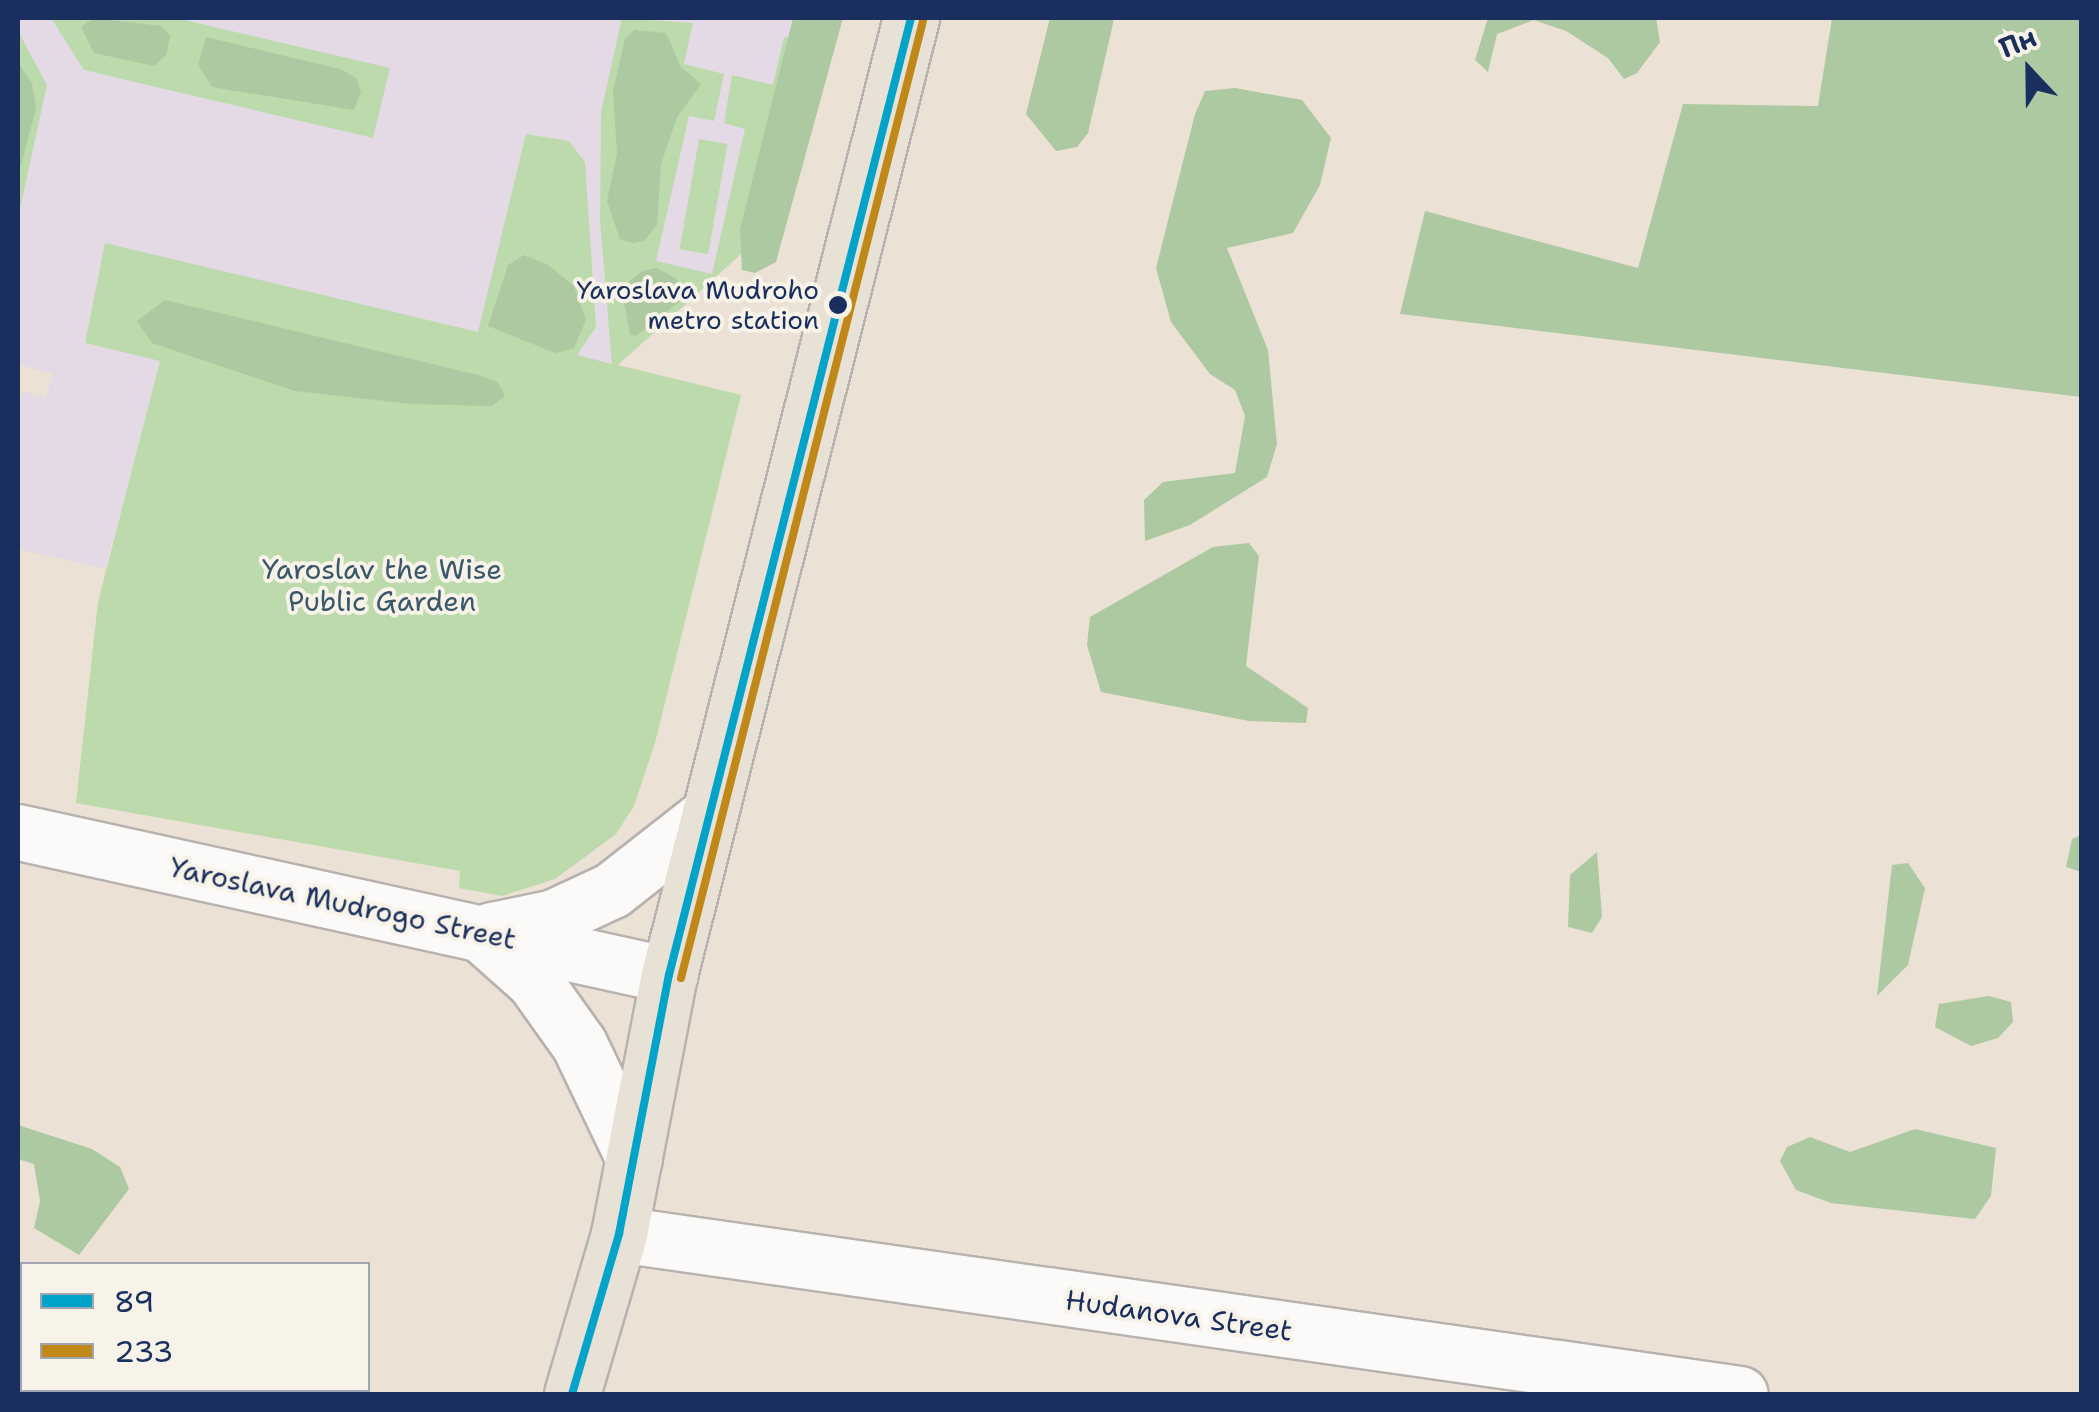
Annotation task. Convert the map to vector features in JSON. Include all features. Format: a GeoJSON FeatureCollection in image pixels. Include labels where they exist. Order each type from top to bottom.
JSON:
{"type":"FeatureCollection","features":[{"type":"Feature","properties":{"kind":"main road"},"geometry":{"type":"LineString","coordinates":[[572,1394],[619,1234],[669,975],[911,18]]}},
{"type":"Feature","properties":{"kind":"street"},"geometry":{"type":"LineString","coordinates":[[479,932],[554,917],[612,890],[709,814]]}},
{"type":"Feature","properties":{"kind":"street","name":"Yaroslava Mudrogo Street"},"geometry":{"type":"LineString","coordinates":[[18,832],[669,975]]}},
{"type":"Feature","properties":{"kind":"street"},"geometry":{"type":"LineString","coordinates":[[479,932],[534,981],[579,1044],[634,1160]]}},
{"type":"Feature","properties":{"kind":"street","name":"Hudanova Street"},"geometry":{"type":"LineString","coordinates":[[619,1234],[1740,1394]]}},
{"type":"Feature","properties":{"kind":"shaded area"},"geometry":{"type":"Polygon","coordinates":[[[18,18],[797,18],[750,246],[613,369],[112,542],[106,569],[18,549],[18,407],[22,391],[46,398],[53,374],[18,364],[18,18]]]}},
{"type":"Feature","properties":{"kind":"green space"},"geometry":{"type":"Polygon","coordinates":[[[51,18],[176,18],[390,68],[373,138],[84,70],[51,18]]]}},
{"type":"Feature","properties":{"kind":"green space"},"geometry":{"type":"Polygon","coordinates":[[[94,18],[161,26],[170,35],[167,54],[154,66],[94,53],[81,27],[94,18]]]}},
{"type":"Feature","properties":{"kind":"green space","name":"Yaroslav the Wise Public Garden"},"geometry":{"type":"Polygon","coordinates":[[[622,18],[693,23],[684,64],[724,74],[714,121],[689,116],[656,261],[712,274],[745,129],[724,123],[732,75],[773,85],[784,37],[793,39],[750,246],[618,365],[741,395],[655,743],[634,806],[616,834],[555,879],[502,896],[459,888],[460,871],[76,803],[98,602],[160,361],[85,343],[105,243],[478,332],[526,134],[569,141],[585,162],[596,327],[577,355],[612,364],[600,220],[601,112],[622,18]]]}},
{"type":"Feature","properties":{"kind":"green space"},"geometry":{"type":"Polygon","coordinates":[[[793,18],[843,18],[776,262],[755,273],[742,270],[740,229],[793,18]]]}},
{"type":"Feature","properties":{"kind":"green space"},"geometry":{"type":"Polygon","coordinates":[[[1050,18],[1114,19],[1088,133],[1077,147],[1056,151],[1026,114],[1050,18]]]}},
{"type":"Feature","properties":{"kind":"green space"},"geometry":{"type":"Polygon","coordinates":[[[1488,18],[1656,18],[1660,42],[1637,73],[1624,79],[1608,58],[1566,31],[1534,20],[1497,34],[1488,72],[1475,60],[1488,18]]]}},
{"type":"Feature","properties":{"kind":"green space"},"geometry":{"type":"Polygon","coordinates":[[[1832,18],[2081,18],[2081,397],[1400,314],[1425,211],[1638,268],[1683,104],[1818,106],[1832,18]]]}},
{"type":"Feature","properties":{"kind":"green space"},"geometry":{"type":"Polygon","coordinates":[[[634,30],[666,33],[681,67],[701,84],[677,117],[661,164],[657,225],[644,241],[633,243],[620,239],[607,201],[617,153],[613,91],[625,39],[634,30]]]}},
{"type":"Feature","properties":{"kind":"green space"},"geometry":{"type":"Polygon","coordinates":[[[18,31],[47,85],[18,218],[18,31]]]}},
{"type":"Feature","properties":{"kind":"green space"},"geometry":{"type":"Polygon","coordinates":[[[206,37],[340,69],[356,78],[361,92],[354,110],[212,87],[198,65],[206,37]]]}},
{"type":"Feature","properties":{"kind":"green space"},"geometry":{"type":"Polygon","coordinates":[[[18,62],[32,83],[36,108],[18,176],[18,62]]]}},
{"type":"Feature","properties":{"kind":"green space"},"geometry":{"type":"Polygon","coordinates":[[[1235,88],[1302,100],[1331,138],[1320,185],[1293,233],[1227,248],[1268,350],[1277,444],[1267,477],[1190,525],[1145,541],[1144,500],[1163,482],[1235,473],[1245,416],[1235,390],[1210,374],[1171,322],[1156,268],[1195,114],[1205,91],[1235,88]]]}},
{"type":"Feature","properties":{"kind":"green space"},"geometry":{"type":"Polygon","coordinates":[[[699,139],[728,144],[708,254],[680,249],[699,139]]]}},
{"type":"Feature","properties":{"kind":"green space"},"geometry":{"type":"Polygon","coordinates":[[[524,255],[548,265],[574,286],[586,320],[574,348],[555,353],[488,326],[508,265],[524,255]]]}},
{"type":"Feature","properties":{"kind":"green space"},"geometry":{"type":"Polygon","coordinates":[[[657,268],[677,279],[684,298],[636,336],[630,334],[621,288],[642,271],[657,268]]]}},
{"type":"Feature","properties":{"kind":"green space"},"geometry":{"type":"Polygon","coordinates":[[[165,300],[482,376],[498,383],[505,396],[492,406],[411,404],[295,391],[152,343],[137,321],[165,300]]]}},
{"type":"Feature","properties":{"kind":"green space"},"geometry":{"type":"Polygon","coordinates":[[[1249,543],[1259,556],[1246,666],[1308,708],[1306,723],[1249,721],[1101,692],[1087,645],[1090,617],[1213,547],[1249,543]]]}},
{"type":"Feature","properties":{"kind":"green space"},"geometry":{"type":"Polygon","coordinates":[[[2081,835],[2081,872],[2066,867],[2072,839],[2081,835]]]}},
{"type":"Feature","properties":{"kind":"green space"},"geometry":{"type":"Polygon","coordinates":[[[1597,852],[1602,917],[1592,933],[1568,927],[1570,875],[1597,852]]]}},
{"type":"Feature","properties":{"kind":"green space"},"geometry":{"type":"Polygon","coordinates":[[[1908,863],[1925,888],[1908,965],[1877,996],[1892,865],[1908,863]]]}},
{"type":"Feature","properties":{"kind":"green space"},"geometry":{"type":"Polygon","coordinates":[[[1989,996],[2011,1002],[2013,1022],[1998,1038],[1971,1046],[1935,1027],[1939,1004],[1989,996]]]}},
{"type":"Feature","properties":{"kind":"green space"},"geometry":{"type":"Polygon","coordinates":[[[18,1125],[92,1149],[120,1167],[129,1189],[79,1255],[34,1228],[40,1201],[34,1164],[18,1159],[18,1125]]]}},
{"type":"Feature","properties":{"kind":"green space"},"geometry":{"type":"Polygon","coordinates":[[[1915,1129],[1996,1148],[1991,1196],[1975,1219],[1831,1203],[1796,1190],[1780,1161],[1787,1147],[1810,1137],[1850,1152],[1915,1129]]]}},
{"type":"Feature","properties":{"kind":"transit line","name":"89"},"geometry":{"type":"LineString","coordinates":[[572,1394],[619,1234],[669,975],[911,18]]}},
{"type":"Feature","properties":{"kind":"transit line","name":"233"},"geometry":{"type":"LineString","coordinates":[[681,978],[923,21]]}},
{"type":"Feature","properties":{"kind":"place","name":"Yaroslava Mudroho metro station"},"geometry":{"type":"Point","coordinates":[838,305]}}]}
